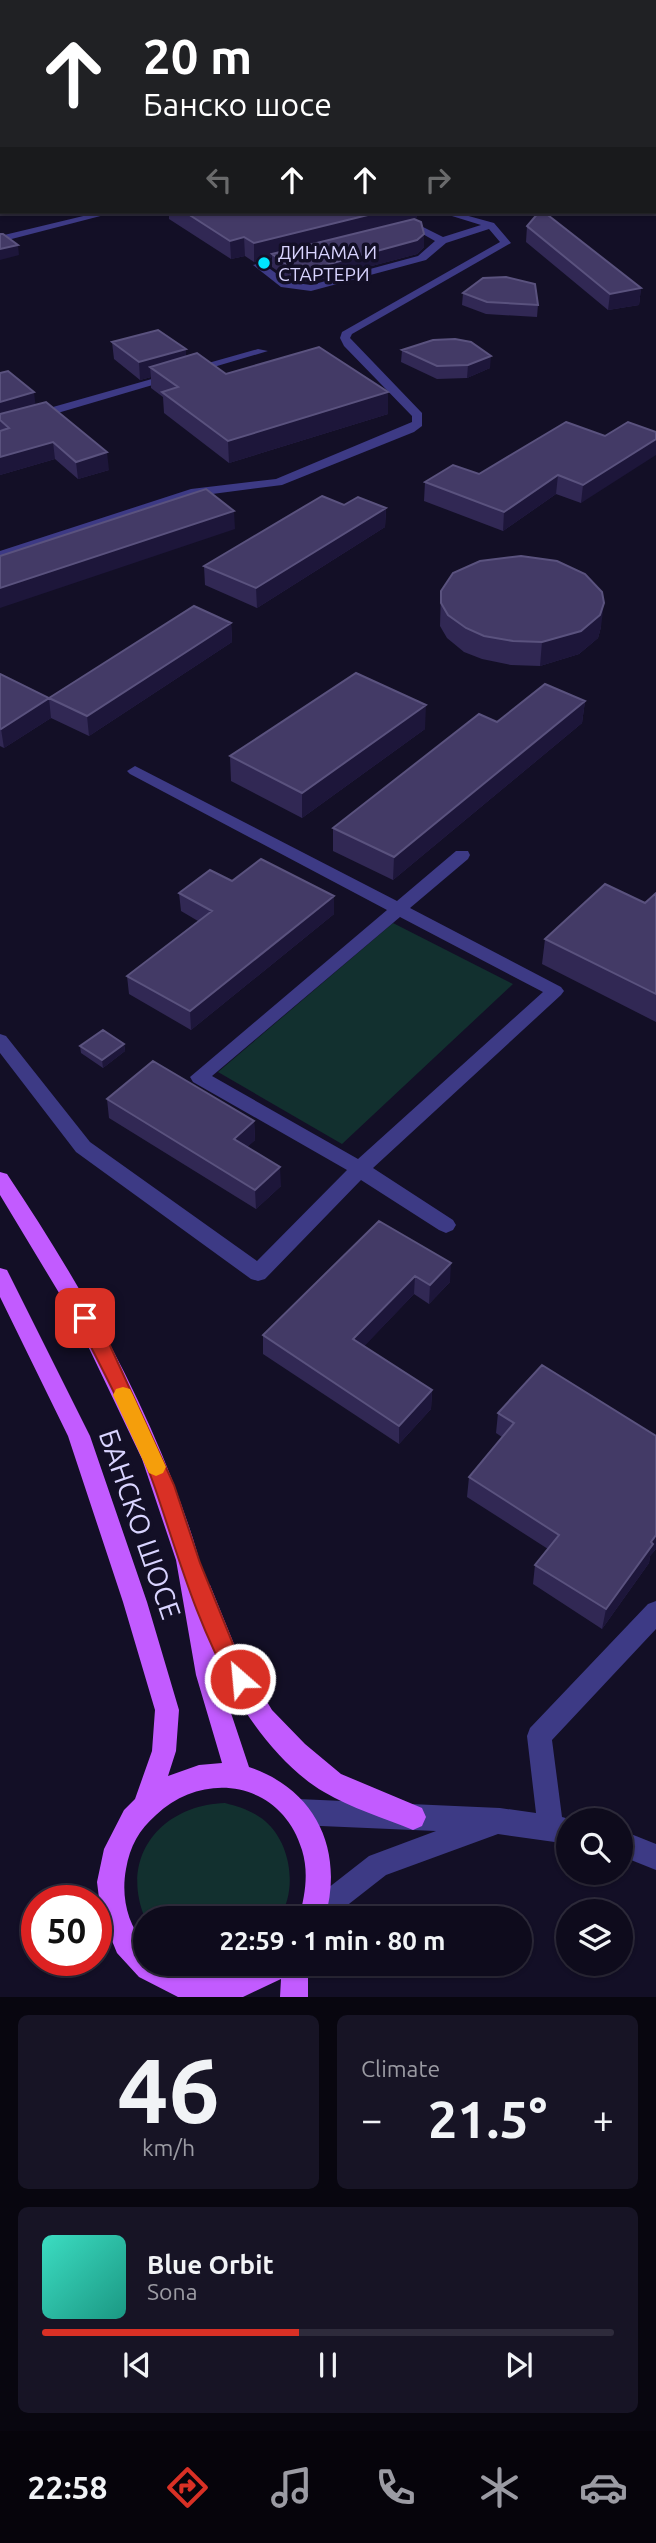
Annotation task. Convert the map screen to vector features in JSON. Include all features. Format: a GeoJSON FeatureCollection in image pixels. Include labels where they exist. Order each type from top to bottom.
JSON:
{"type":"FeatureCollection","features":[{"type":"Feature","properties":{"kind":"main road","name":"БАНСКО ШОСЕ"},"geometry":{"type":"LineString","coordinates":[[0,1179],[24,1214],[98,1339],[164,1485],[189,1563],[208,1675],[240,1777]]}},
{"type":"Feature","properties":{"kind":"main road","name":"БАНСКО ШОСЕ"},"geometry":{"type":"LineString","coordinates":[[0,1276],[79,1436],[135,1602],[167,1710],[164,1751],[147,1803]]}},
{"type":"Feature","properties":{"kind":"main road"},"geometry":{"type":"LineString","coordinates":[[189,1563],[229,1660],[263,1718],[296,1753],[332,1783],[413,1817]]}},
{"type":"Feature","properties":{"kind":"main road"},"geometry":{"type":"LineString","coordinates":[[261,1976],[230,1988],[167,1988],[136,1957],[118,1929],[110,1896],[112,1861],[125,1830],[147,1803],[174,1785],[206,1775],[240,1777],[273,1789],[298,1812],[315,1843],[320,1879],[315,1906]]}},
{"type":"Feature","properties":{"kind":"main road"},"geometry":{"type":"LineString","coordinates":[[294,1997],[295,1976]]}},
{"type":"Feature","properties":{"kind":"street"},"geometry":{"type":"LineString","coordinates":[[0,239],[103,214]]}},
{"type":"Feature","properties":{"kind":"street"},"geometry":{"type":"LineString","coordinates":[[0,555],[195,492],[278,482],[410,429],[418,423],[418,415],[345,338],[346,332],[506,243],[491,225],[451,214]]}},
{"type":"Feature","properties":{"kind":"street"},"geometry":{"type":"LineString","coordinates":[[310,252],[258,265],[285,285],[311,288],[422,258],[442,241],[491,225]]}},
{"type":"Feature","properties":{"kind":"street"},"geometry":{"type":"LineString","coordinates":[[388,232],[415,226],[442,241]]}},
{"type":"Feature","properties":{"kind":"street"},"geometry":{"type":"LineString","coordinates":[[0,425],[262,351]]}},
{"type":"Feature","properties":{"kind":"street"},"geometry":{"type":"LineString","coordinates":[[0,1040],[83,1147],[258,1273],[360,1169],[555,991],[135,771]]}},
{"type":"Feature","properties":{"kind":"street"},"geometry":{"type":"LineString","coordinates":[[446,1225],[360,1169],[199,1077],[462,855]]}},
{"type":"Feature","properties":{"kind":"street"},"geometry":{"type":"LineString","coordinates":[[556,1811],[539,1736],[656,1612]]}},
{"type":"Feature","properties":{"kind":"street"},"geometry":{"type":"LineString","coordinates":[[298,1812],[500,1821],[556,1828]]}},
{"type":"Feature","properties":{"kind":"street"},"geometry":{"type":"LineString","coordinates":[[327,1906],[378,1865],[500,1821]]}},
{"type":"Feature","properties":{"kind":"street"},"geometry":{"type":"LineString","coordinates":[[633,1848],[656,1857]]}},
{"type":"Feature","properties":{"kind":"green space"},"geometry":{"type":"Polygon","coordinates":[[[393,923],[513,984],[342,1144],[218,1072],[393,923]]]}},
{"type":"Feature","properties":{"kind":"green space"},"geometry":{"type":"Polygon","coordinates":[[[225,1803],[246,1810],[274,1830],[286,1854],[289,1867],[290,1881],[285,1906],[141,1906],[138,1895],[138,1874],[142,1855],[152,1838],[165,1824],[182,1813],[202,1806],[225,1803]]]}},
{"type":"Feature","properties":{"kind":"building"},"geometry":{"type":"Polygon","coordinates":[[[188,214],[372,214],[254,243],[244,237],[230,241],[188,214]]]}},
{"type":"Feature","properties":{"kind":"building"},"geometry":{"type":"Polygon","coordinates":[[[537,214],[547,214],[641,288],[610,294],[527,226],[537,214]]]}},
{"type":"Feature","properties":{"kind":"building"},"geometry":{"type":"Polygon","coordinates":[[[414,219],[421,222],[424,234],[417,240],[311,269],[289,266],[272,254],[414,219]]]}},
{"type":"Feature","properties":{"kind":"building"},"geometry":{"type":"Polygon","coordinates":[[[0,234],[3,234],[18,245],[0,249],[0,234]]]}},
{"type":"Feature","properties":{"kind":"building"},"geometry":{"type":"Polygon","coordinates":[[[506,277],[535,284],[538,305],[487,302],[463,293],[483,278],[506,277]]]}},
{"type":"Feature","properties":{"kind":"building"},"geometry":{"type":"Polygon","coordinates":[[[158,330],[186,349],[139,362],[112,342],[158,330]]]}},
{"type":"Feature","properties":{"kind":"building"},"geometry":{"type":"Polygon","coordinates":[[[455,339],[471,342],[491,356],[468,365],[437,366],[402,350],[433,340],[455,339]]]}},
{"type":"Feature","properties":{"kind":"building"},"geometry":{"type":"Polygon","coordinates":[[[319,347],[388,392],[228,441],[162,392],[178,387],[150,367],[197,353],[226,374],[319,347]]]}},
{"type":"Feature","properties":{"kind":"building"},"geometry":{"type":"Polygon","coordinates":[[[8,371],[34,392],[0,402],[0,373],[8,371]]]}},
{"type":"Feature","properties":{"kind":"building"},"geometry":{"type":"Polygon","coordinates":[[[46,402],[107,452],[76,462],[53,442],[0,457],[0,431],[9,428],[0,420],[0,414],[46,402]]]}},
{"type":"Feature","properties":{"kind":"building"},"geometry":{"type":"Polygon","coordinates":[[[566,422],[605,436],[628,422],[656,432],[656,439],[583,485],[558,475],[504,512],[425,482],[453,465],[479,474],[566,422]]]}},
{"type":"Feature","properties":{"kind":"building"},"geometry":{"type":"Polygon","coordinates":[[[206,489],[234,511],[0,588],[0,556],[206,489]]]}},
{"type":"Feature","properties":{"kind":"building"},"geometry":{"type":"Polygon","coordinates":[[[322,496],[344,505],[358,497],[386,508],[256,588],[204,566],[322,496]]]}},
{"type":"Feature","properties":{"kind":"building"},"geometry":{"type":"Polygon","coordinates":[[[521,556],[557,561],[585,574],[602,592],[604,603],[600,615],[581,631],[542,642],[484,636],[466,628],[448,615],[441,603],[441,591],[453,573],[480,561],[521,556]]]}},
{"type":"Feature","properties":{"kind":"building"},"geometry":{"type":"Polygon","coordinates":[[[194,606],[231,623],[87,716],[49,698],[194,606]]]}},
{"type":"Feature","properties":{"kind":"building"},"geometry":{"type":"Polygon","coordinates":[[[356,673],[426,705],[302,793],[230,756],[356,673]]]}},
{"type":"Feature","properties":{"kind":"building"},"geometry":{"type":"Polygon","coordinates":[[[0,674],[49,698],[1,729],[0,728],[0,674]]]}},
{"type":"Feature","properties":{"kind":"building"},"geometry":{"type":"Polygon","coordinates":[[[545,684],[585,701],[394,857],[333,828],[479,714],[497,722],[545,684]]]}},
{"type":"Feature","properties":{"kind":"building"},"geometry":{"type":"Polygon","coordinates":[[[261,859],[334,896],[190,1011],[127,976],[212,911],[179,893],[210,870],[232,881],[261,859]]]}},
{"type":"Feature","properties":{"kind":"building"},"geometry":{"type":"Polygon","coordinates":[[[605,884],[645,903],[656,893],[656,994],[545,939],[605,884]]]}},
{"type":"Feature","properties":{"kind":"building"},"geometry":{"type":"Polygon","coordinates":[[[103,1030],[124,1044],[102,1060],[80,1046],[103,1030]]]}},
{"type":"Feature","properties":{"kind":"building"},"geometry":{"type":"Polygon","coordinates":[[[153,1061],[254,1121],[234,1139],[280,1167],[255,1190],[107,1099],[153,1061]]]}},
{"type":"Feature","properties":{"kind":"building"},"geometry":{"type":"Polygon","coordinates":[[[379,1221],[451,1263],[430,1285],[415,1276],[353,1339],[432,1390],[399,1426],[263,1335],[379,1221]]]}},
{"type":"Feature","properties":{"kind":"building"},"geometry":{"type":"Polygon","coordinates":[[[542,1365],[656,1436],[656,1535],[651,1542],[653,1544],[606,1609],[535,1565],[559,1535],[469,1477],[514,1423],[498,1413],[542,1365]]]}},
{"type":"Feature","properties":{"kind":"slow traffic"},"geometry":{"type":"LineString","coordinates":[[123,1395],[156,1467]]}},
{"type":"Feature","properties":{"kind":"place","name":"ДИНАМА И СТАРТЕРИ"},"geometry":{"type":"Point","coordinates":[264,263]}},
{"type":"Feature","properties":{"kind":"route"},"geometry":{"type":"LineString","coordinates":[[85,1318],[98,1339],[164,1485],[189,1563],[229,1660],[240,1679]]}}]}
